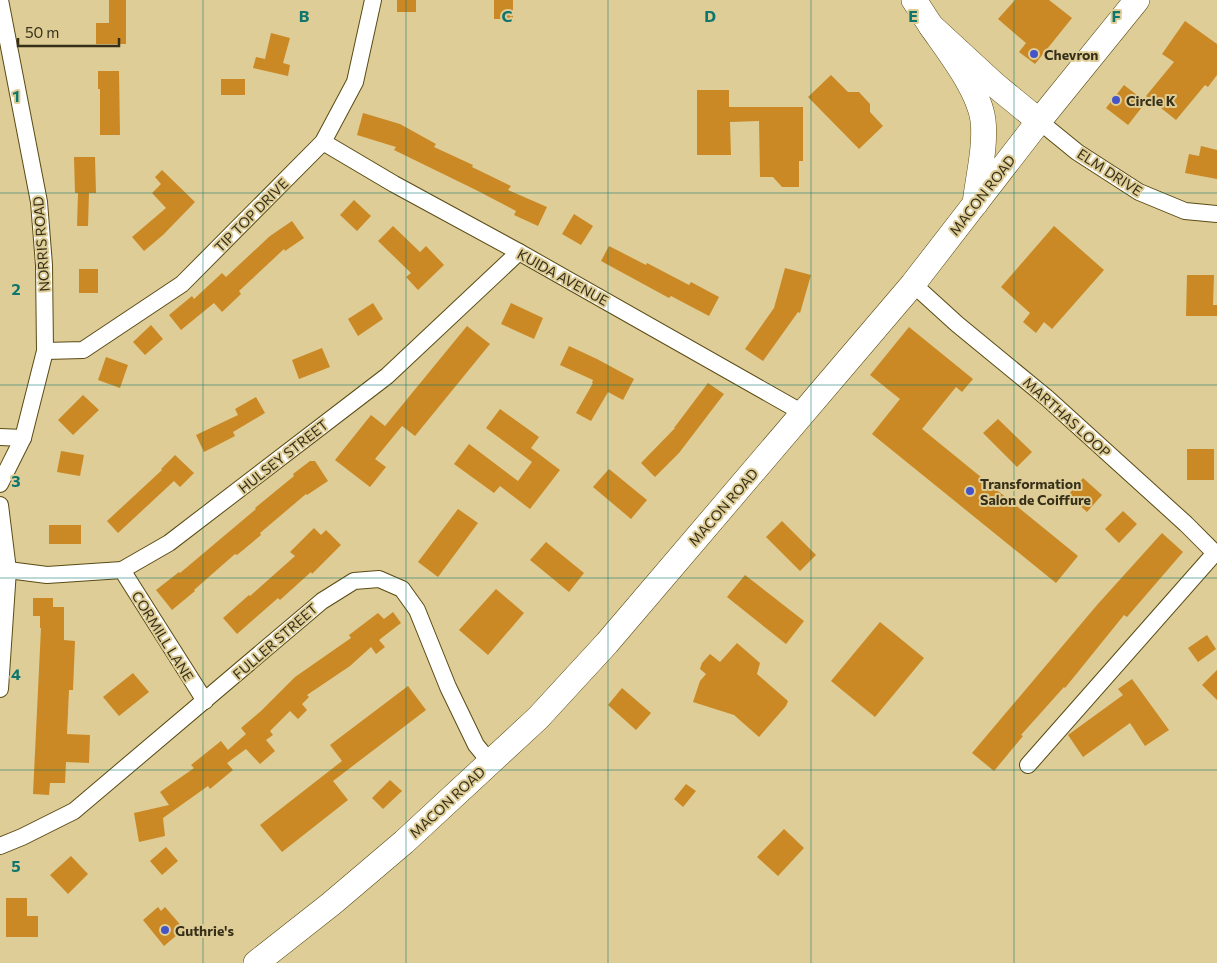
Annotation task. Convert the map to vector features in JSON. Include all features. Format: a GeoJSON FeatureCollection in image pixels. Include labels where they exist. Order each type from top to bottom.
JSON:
{"type":"FeatureCollection","features":[{"type":"Feature","properties":{"kind":"main road"},"geometry":{"type":"LineString","coordinates":[[914,0],[965,76],[983,119],[983,144],[975,204]]}},
{"type":"Feature","properties":{"kind":"main road","name":"MACON ROAD"},"geometry":{"type":"LineString","coordinates":[[256,963],[331,904],[398,847],[538,718],[607,643],[913,284],[1039,121],[1137,0]]}},
{"type":"Feature","properties":{"kind":"main road"},"geometry":{"type":"LineString","coordinates":[[932,26],[994,85],[1039,121]]}},
{"type":"Feature","properties":{"kind":"street","name":"NORRIS ROAD"},"geometry":{"type":"LineString","coordinates":[[0,0],[39,202],[44,265],[45,351],[23,438],[0,484]]}},
{"type":"Feature","properties":{"kind":"street","name":"TIP TOP DRIVE"},"geometry":{"type":"LineString","coordinates":[[45,351],[83,350],[182,284],[323,142],[355,82],[373,0]]}},
{"type":"Feature","properties":{"kind":"street","name":"ELM DRIVE"},"geometry":{"type":"LineString","coordinates":[[1039,121],[1077,152],[1139,192],[1185,211],[1217,214]]}},
{"type":"Feature","properties":{"kind":"street","name":"KUIDA AVENUE"},"geometry":{"type":"LineString","coordinates":[[323,142],[394,184],[519,252],[803,413]]}},
{"type":"Feature","properties":{"kind":"street","name":"HULSEY STREET"},"geometry":{"type":"LineString","coordinates":[[8,570],[46,575],[122,570],[169,543],[386,376],[519,252]]}},
{"type":"Feature","properties":{"kind":"street","name":"MARTHAS LOOP"},"geometry":{"type":"LineString","coordinates":[[913,284],[957,324],[1048,398],[1186,524],[1216,554]]}},
{"type":"Feature","properties":{"kind":"street"},"geometry":{"type":"LineString","coordinates":[[0,437],[23,438]]}},
{"type":"Feature","properties":{"kind":"street"},"geometry":{"type":"LineString","coordinates":[[0,505],[8,570],[0,689]]}},
{"type":"Feature","properties":{"kind":"street"},"geometry":{"type":"LineString","coordinates":[[1028,765],[1216,554]]}},
{"type":"Feature","properties":{"kind":"street","name":"CORMILL LANE"},"geometry":{"type":"LineString","coordinates":[[122,570],[205,702]]}},
{"type":"Feature","properties":{"kind":"street","name":"FULLER STREET"},"geometry":{"type":"LineString","coordinates":[[0,846],[74,811],[322,601],[354,580],[378,579],[402,589],[417,610],[450,692],[476,745],[490,762]]}},
{"type":"Feature","properties":{"kind":"building"},"geometry":{"type":"Polygon","coordinates":[[[109,0],[126,0],[126,44],[96,44],[96,23],[109,23],[109,0]]]}},
{"type":"Feature","properties":{"kind":"building"},"geometry":{"type":"Polygon","coordinates":[[[397,0],[416,0],[416,12],[397,12],[397,0]]]}},
{"type":"Feature","properties":{"kind":"building"},"geometry":{"type":"Polygon","coordinates":[[[494,0],[513,0],[513,19],[494,19],[494,0]]]}},
{"type":"Feature","properties":{"kind":"building"},"geometry":{"type":"Polygon","coordinates":[[[1015,0],[1049,0],[1072,18],[1035,64],[1019,52],[1026,43],[998,19],[1015,0]]]}},
{"type":"Feature","properties":{"kind":"building"},"geometry":{"type":"Polygon","coordinates":[[[1185,21],[1217,44],[1217,75],[1208,87],[1205,85],[1176,120],[1146,96],[1174,62],[1162,54],[1185,21]]]}},
{"type":"Feature","properties":{"kind":"building"},"geometry":{"type":"Polygon","coordinates":[[[271,33],[290,38],[283,63],[290,65],[288,76],[253,68],[256,57],[265,59],[271,33]]]}},
{"type":"Feature","properties":{"kind":"building"},"geometry":{"type":"Polygon","coordinates":[[[98,71],[119,71],[120,135],[100,135],[98,71]]]}},
{"type":"Feature","properties":{"kind":"building"},"geometry":{"type":"Polygon","coordinates":[[[831,75],[848,92],[859,92],[870,104],[870,112],[883,126],[859,149],[808,97],[831,75]]]}},
{"type":"Feature","properties":{"kind":"building"},"geometry":{"type":"Polygon","coordinates":[[[221,79],[245,79],[245,95],[221,95],[221,79]]]}},
{"type":"Feature","properties":{"kind":"building"},"geometry":{"type":"Polygon","coordinates":[[[1124,85],[1146,102],[1128,125],[1106,108],[1124,85]]]}},
{"type":"Feature","properties":{"kind":"building"},"geometry":{"type":"Polygon","coordinates":[[[697,90],[729,90],[729,107],[803,107],[803,161],[799,161],[799,187],[782,187],[773,177],[760,177],[759,121],[730,122],[731,155],[697,155],[697,90]]]}},
{"type":"Feature","properties":{"kind":"building"},"geometry":{"type":"Polygon","coordinates":[[[363,113],[400,124],[436,144],[434,147],[473,165],[472,167],[511,186],[508,190],[547,207],[538,226],[514,215],[516,211],[394,150],[396,147],[357,135],[363,113]]]}},
{"type":"Feature","properties":{"kind":"building"},"geometry":{"type":"Polygon","coordinates":[[[1201,146],[1217,150],[1217,179],[1185,173],[1189,154],[1199,156],[1201,146]]]}},
{"type":"Feature","properties":{"kind":"building"},"geometry":{"type":"Polygon","coordinates":[[[74,157],[95,157],[96,193],[89,193],[88,226],[77,226],[78,193],[75,193],[74,157]]]}},
{"type":"Feature","properties":{"kind":"building"},"geometry":{"type":"Polygon","coordinates":[[[162,170],[195,202],[163,235],[144,251],[132,237],[166,208],[152,193],[161,184],[155,177],[162,170]]]}},
{"type":"Feature","properties":{"kind":"building"},"geometry":{"type":"Polygon","coordinates":[[[354,200],[371,216],[357,231],[340,215],[354,200]]]}},
{"type":"Feature","properties":{"kind":"building"},"geometry":{"type":"Polygon","coordinates":[[[574,214],[593,226],[581,245],[562,234],[574,214]]]}},
{"type":"Feature","properties":{"kind":"building"},"geometry":{"type":"Polygon","coordinates":[[[292,221],[304,238],[285,251],[284,249],[239,291],[241,294],[222,312],[214,303],[181,330],[169,315],[192,296],[194,299],[222,273],[226,277],[270,236],[292,221]]]}},
{"type":"Feature","properties":{"kind":"building"},"geometry":{"type":"Polygon","coordinates":[[[393,226],[420,252],[426,246],[444,265],[418,290],[406,277],[411,273],[378,241],[393,226]]]}},
{"type":"Feature","properties":{"kind":"building"},"geometry":{"type":"Polygon","coordinates":[[[1054,226],[1104,270],[1052,329],[1044,322],[1036,333],[1023,322],[1030,313],[1001,287],[1054,226]]]}},
{"type":"Feature","properties":{"kind":"building"},"geometry":{"type":"Polygon","coordinates":[[[609,246],[689,285],[691,282],[719,297],[709,316],[671,296],[669,298],[601,261],[609,246]]]}},
{"type":"Feature","properties":{"kind":"building"},"geometry":{"type":"Polygon","coordinates":[[[785,268],[811,275],[800,313],[798,312],[763,361],[745,349],[774,308],[785,268]]]}},
{"type":"Feature","properties":{"kind":"building"},"geometry":{"type":"Polygon","coordinates":[[[79,269],[98,269],[98,293],[79,293],[79,269]]]}},
{"type":"Feature","properties":{"kind":"building"},"geometry":{"type":"Polygon","coordinates":[[[1187,275],[1214,275],[1213,305],[1217,305],[1217,316],[1186,316],[1187,275]]]}},
{"type":"Feature","properties":{"kind":"building"},"geometry":{"type":"Polygon","coordinates":[[[373,303],[383,319],[358,336],[348,319],[373,303]]]}},
{"type":"Feature","properties":{"kind":"building"},"geometry":{"type":"Polygon","coordinates":[[[511,303],[543,318],[534,339],[501,324],[511,303]]]}},
{"type":"Feature","properties":{"kind":"building"},"geometry":{"type":"Polygon","coordinates":[[[151,325],[163,339],[145,355],[133,342],[151,325]]]}},
{"type":"Feature","properties":{"kind":"building"},"geometry":{"type":"Polygon","coordinates":[[[467,326],[490,344],[415,436],[402,426],[375,459],[386,467],[370,487],[335,460],[371,415],[385,426],[467,326]]]}},
{"type":"Feature","properties":{"kind":"building"},"geometry":{"type":"Polygon","coordinates":[[[909,327],[973,379],[962,392],[956,387],[922,429],[1078,556],[1056,583],[872,434],[900,399],[870,375],[909,327]]]}},
{"type":"Feature","properties":{"kind":"building"},"geometry":{"type":"Polygon","coordinates":[[[569,346],[634,379],[623,400],[608,392],[591,421],[576,413],[593,380],[560,365],[569,346]]]}},
{"type":"Feature","properties":{"kind":"building"},"geometry":{"type":"Polygon","coordinates":[[[322,348],[330,367],[299,379],[292,360],[322,348]]]}},
{"type":"Feature","properties":{"kind":"building"},"geometry":{"type":"Polygon","coordinates":[[[106,357],[128,365],[120,388],[98,380],[106,357]]]}},
{"type":"Feature","properties":{"kind":"building"},"geometry":{"type":"Polygon","coordinates":[[[708,383],[724,394],[679,453],[655,477],[641,463],[675,428],[708,383]]]}},
{"type":"Feature","properties":{"kind":"building"},"geometry":{"type":"Polygon","coordinates":[[[83,395],[99,410],[73,435],[58,420],[83,395]]]}},
{"type":"Feature","properties":{"kind":"building"},"geometry":{"type":"Polygon","coordinates":[[[256,397],[265,413],[233,432],[235,436],[204,452],[196,435],[238,415],[235,409],[256,397]]]}},
{"type":"Feature","properties":{"kind":"building"},"geometry":{"type":"Polygon","coordinates":[[[500,409],[539,437],[531,448],[560,470],[530,509],[500,486],[494,493],[454,464],[469,444],[518,481],[532,462],[486,428],[500,409]]]}},
{"type":"Feature","properties":{"kind":"building"},"geometry":{"type":"Polygon","coordinates":[[[998,419],[1032,452],[1017,467],[983,433],[998,419]]]}},
{"type":"Feature","properties":{"kind":"building"},"geometry":{"type":"Polygon","coordinates":[[[1187,449],[1214,449],[1214,480],[1187,480],[1187,449]]]}},
{"type":"Feature","properties":{"kind":"building"},"geometry":{"type":"Polygon","coordinates":[[[61,451],[84,455],[80,476],[57,472],[61,451]]]}},
{"type":"Feature","properties":{"kind":"building"},"geometry":{"type":"Polygon","coordinates":[[[175,455],[194,473],[180,487],[174,481],[118,533],[107,521],[162,470],[175,455]]]}},
{"type":"Feature","properties":{"kind":"building"},"geometry":{"type":"Polygon","coordinates":[[[310,461],[315,461],[328,481],[306,494],[260,533],[261,535],[237,555],[235,554],[172,610],[156,590],[180,573],[310,461]]]}},
{"type":"Feature","properties":{"kind":"building"},"geometry":{"type":"Polygon","coordinates":[[[609,469],[647,500],[631,519],[593,487],[609,469]]]}},
{"type":"Feature","properties":{"kind":"building"},"geometry":{"type":"Polygon","coordinates":[[[1083,478],[1102,495],[1087,512],[1068,495],[1083,478]]]}},
{"type":"Feature","properties":{"kind":"building"},"geometry":{"type":"Polygon","coordinates":[[[458,509],[478,523],[438,577],[418,562],[458,509]]]}},
{"type":"Feature","properties":{"kind":"building"},"geometry":{"type":"Polygon","coordinates":[[[1123,511],[1137,524],[1119,543],[1105,529],[1123,511]]]}},
{"type":"Feature","properties":{"kind":"building"},"geometry":{"type":"Polygon","coordinates":[[[782,521],[816,555],[800,571],[766,537],[782,521]]]}},
{"type":"Feature","properties":{"kind":"building"},"geometry":{"type":"Polygon","coordinates":[[[49,525],[81,525],[81,544],[49,544],[49,525]]]}},
{"type":"Feature","properties":{"kind":"building"},"geometry":{"type":"Polygon","coordinates":[[[314,528],[321,535],[326,530],[341,545],[312,574],[311,572],[280,600],[278,598],[237,634],[223,618],[295,556],[290,552],[314,528]]]}},
{"type":"Feature","properties":{"kind":"building"},"geometry":{"type":"Polygon","coordinates":[[[1162,533],[1183,552],[1127,617],[1124,615],[1065,688],[1021,735],[1023,736],[994,771],[972,753],[1097,605],[1162,533]]]}},
{"type":"Feature","properties":{"kind":"building"},"geometry":{"type":"Polygon","coordinates":[[[546,542],[584,573],[569,592],[530,560],[546,542]]]}},
{"type":"Feature","properties":{"kind":"building"},"geometry":{"type":"Polygon","coordinates":[[[745,575],[804,621],[786,644],[727,597],[745,575]]]}},
{"type":"Feature","properties":{"kind":"building"},"geometry":{"type":"Polygon","coordinates":[[[496,589],[524,613],[488,655],[459,630],[496,589]]]}},
{"type":"Feature","properties":{"kind":"building"},"geometry":{"type":"Polygon","coordinates":[[[33,598],[53,598],[53,607],[64,607],[64,640],[75,641],[73,690],[69,690],[67,734],[90,735],[89,763],[66,762],[65,783],[50,783],[49,795],[33,794],[41,628],[40,616],[33,616],[33,598]]]}},
{"type":"Feature","properties":{"kind":"building"},"geometry":{"type":"Polygon","coordinates":[[[393,612],[401,623],[379,640],[385,647],[376,654],[371,647],[350,666],[307,695],[309,697],[302,704],[307,710],[298,719],[290,711],[270,731],[273,735],[266,740],[275,751],[260,764],[246,749],[227,763],[233,770],[210,789],[208,786],[163,818],[165,836],[139,842],[134,813],[169,805],[160,792],[194,768],[191,765],[221,741],[228,750],[246,734],[241,728],[295,677],[351,638],[349,635],[378,613],[384,619],[393,612]]]}},
{"type":"Feature","properties":{"kind":"building"},"geometry":{"type":"Polygon","coordinates":[[[880,622],[924,658],[875,717],[831,681],[880,622]]]}},
{"type":"Feature","properties":{"kind":"building"},"geometry":{"type":"Polygon","coordinates":[[[1207,635],[1216,649],[1198,662],[1188,648],[1207,635]]]}},
{"type":"Feature","properties":{"kind":"building"},"geometry":{"type":"Polygon","coordinates":[[[737,643],[760,663],[757,674],[788,701],[786,706],[759,737],[734,715],[693,702],[700,681],[706,674],[700,669],[702,663],[710,654],[720,662],[737,643]]]}},
{"type":"Feature","properties":{"kind":"building"},"geometry":{"type":"Polygon","coordinates":[[[1217,670],[1217,700],[1202,685],[1217,670]]]}},
{"type":"Feature","properties":{"kind":"building"},"geometry":{"type":"Polygon","coordinates":[[[133,673],[149,692],[119,716],[103,697],[133,673]]]}},
{"type":"Feature","properties":{"kind":"building"},"geometry":{"type":"Polygon","coordinates":[[[1132,679],[1169,730],[1145,746],[1130,723],[1083,757],[1068,735],[1123,695],[1118,689],[1132,679]]]}},
{"type":"Feature","properties":{"kind":"building"},"geometry":{"type":"Polygon","coordinates":[[[408,686],[426,710],[333,781],[348,800],[282,852],[260,825],[342,761],[330,745],[408,686]]]}},
{"type":"Feature","properties":{"kind":"building"},"geometry":{"type":"Polygon","coordinates":[[[622,688],[651,713],[636,730],[608,705],[622,688]]]}},
{"type":"Feature","properties":{"kind":"building"},"geometry":{"type":"Polygon","coordinates":[[[390,780],[402,791],[383,809],[372,798],[390,780]]]}},
{"type":"Feature","properties":{"kind":"building"},"geometry":{"type":"Polygon","coordinates":[[[686,784],[696,791],[683,807],[674,799],[686,784]]]}},
{"type":"Feature","properties":{"kind":"building"},"geometry":{"type":"Polygon","coordinates":[[[784,829],[804,848],[778,876],[757,857],[784,829]]]}},
{"type":"Feature","properties":{"kind":"building"},"geometry":{"type":"Polygon","coordinates":[[[166,847],[178,861],[162,875],[150,861],[166,847]]]}},
{"type":"Feature","properties":{"kind":"building"},"geometry":{"type":"Polygon","coordinates":[[[71,856],[88,874],[68,894],[50,875],[71,856]]]}},
{"type":"Feature","properties":{"kind":"building"},"geometry":{"type":"Polygon","coordinates":[[[6,898],[27,898],[27,916],[38,916],[38,937],[6,937],[6,898]]]}},
{"type":"Feature","properties":{"kind":"building"},"geometry":{"type":"Polygon","coordinates":[[[158,907],[161,911],[165,907],[184,929],[164,946],[143,920],[158,907]]]}},
{"type":"Feature","properties":{"kind":"place","name":"Chevron"},"geometry":{"type":"Point","coordinates":[1034,54]}},
{"type":"Feature","properties":{"kind":"place","name":"Circle K"},"geometry":{"type":"Point","coordinates":[1116,100]}},
{"type":"Feature","properties":{"kind":"place","name":"Transformation Salon de Coiffure"},"geometry":{"type":"Point","coordinates":[970,491]}},
{"type":"Feature","properties":{"kind":"place","name":"Guthrie's"},"geometry":{"type":"Point","coordinates":[165,930]}}]}
